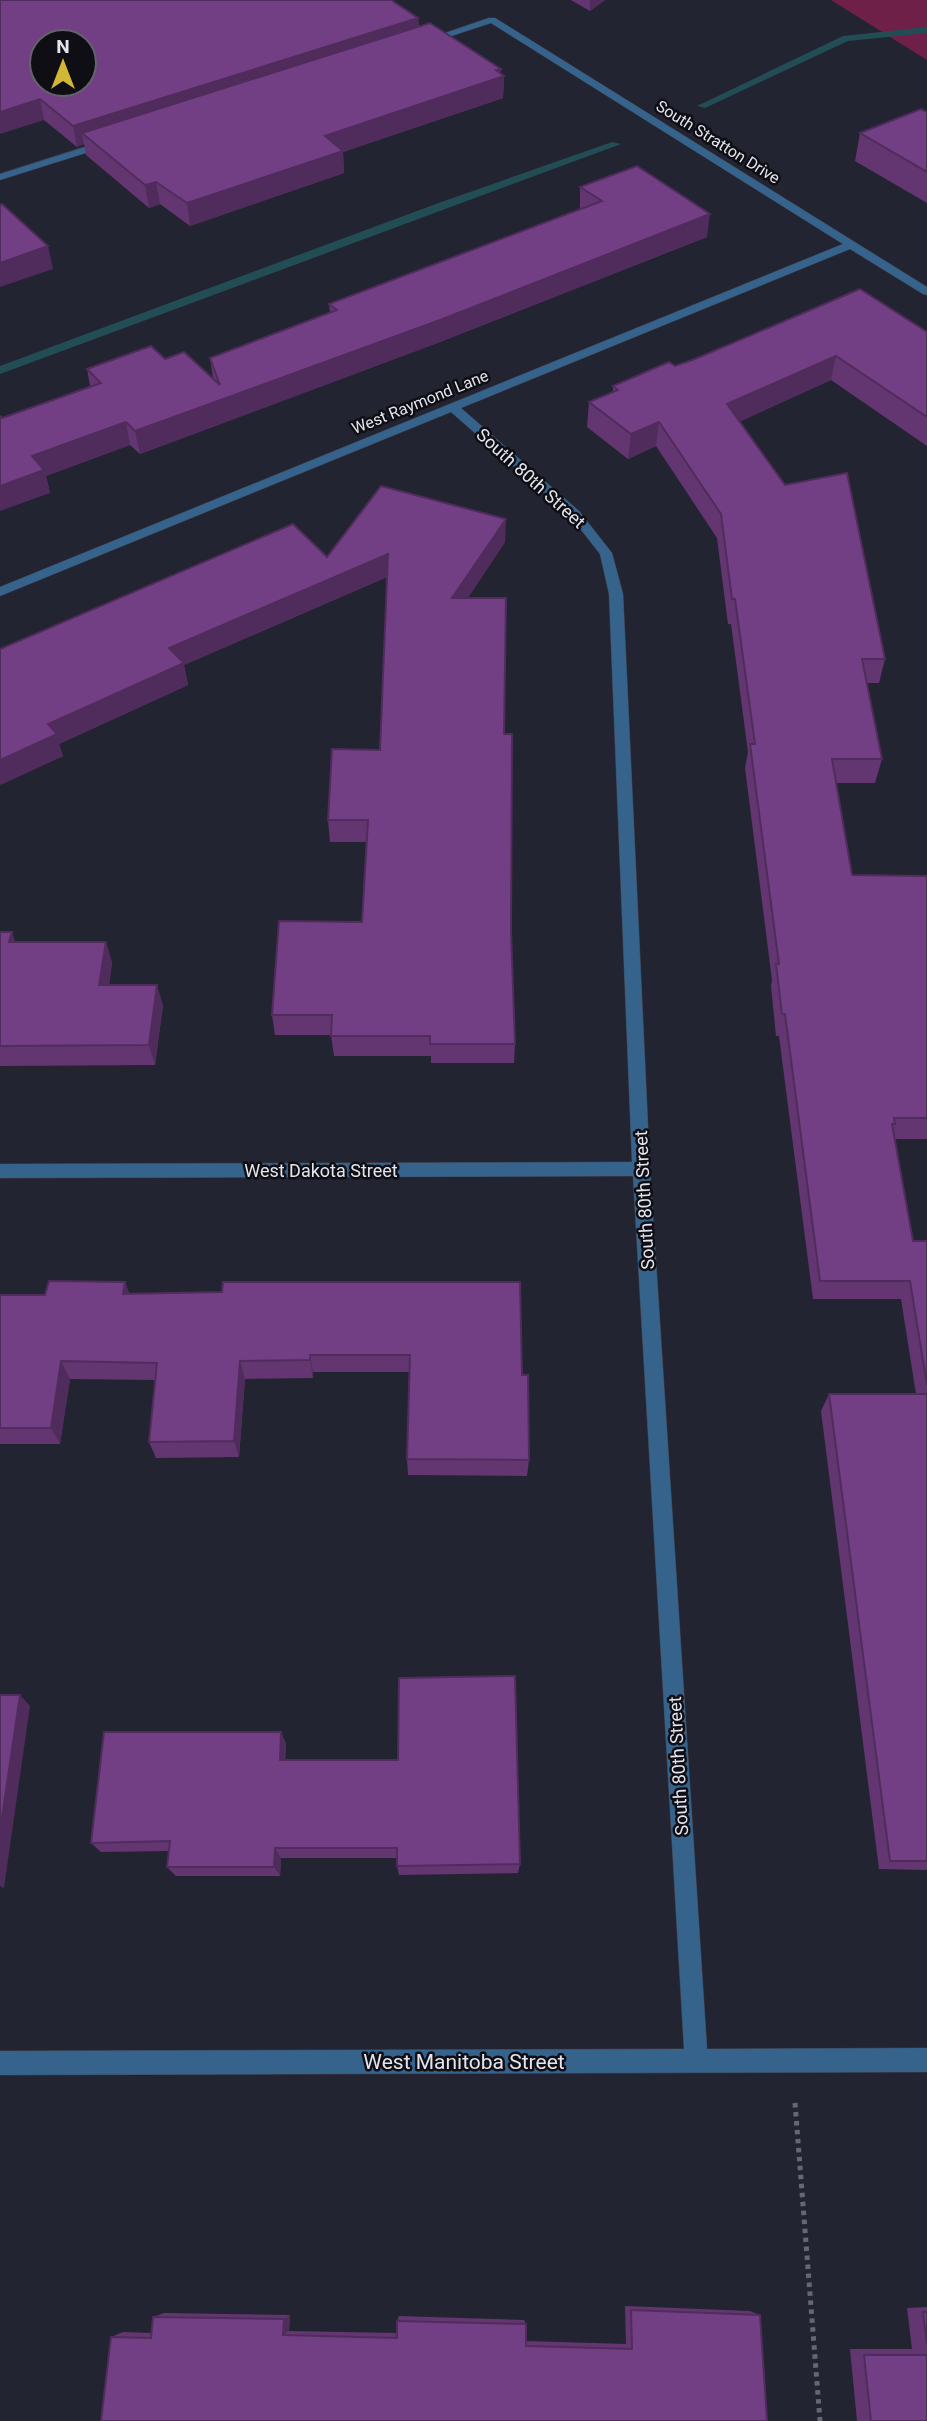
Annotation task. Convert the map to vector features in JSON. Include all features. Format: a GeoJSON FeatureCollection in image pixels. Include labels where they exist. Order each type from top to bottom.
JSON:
{"type":"FeatureCollection","features":[{"type":"Feature","properties":{"kind":"street","name":"South Stratton Drive"},"geometry":{"type":"LineString","coordinates":[[412,46],[492,20],[927,292]]}},
{"type":"Feature","properties":{"kind":"street"},"geometry":{"type":"LineString","coordinates":[[0,177],[120,139]]}},
{"type":"Feature","properties":{"kind":"street","name":"West Raymond Lane"},"geometry":{"type":"LineString","coordinates":[[0,592],[852,244]]}},
{"type":"Feature","properties":{"kind":"street","name":"South 80th Street"},"geometry":{"type":"LineString","coordinates":[[451,406],[575,514],[606,553],[616,594],[641,1169],[696,2062]]}},
{"type":"Feature","properties":{"kind":"street","name":"West Dakota Street"},"geometry":{"type":"LineString","coordinates":[[0,1171],[641,1169]]}},
{"type":"Feature","properties":{"kind":"street","name":"West Manitoba Street"},"geometry":{"type":"LineString","coordinates":[[0,2063],[927,2060]]}},
{"type":"Feature","properties":{"kind":"path"},"geometry":{"type":"LineString","coordinates":[[791,2060],[820,2421]]}},
{"type":"Feature","properties":{"kind":"shaded area"},"geometry":{"type":"Polygon","coordinates":[[[831,0],[927,0],[927,60],[831,0]]]}},
{"type":"Feature","properties":{"kind":"building"},"geometry":{"type":"Polygon","coordinates":[[[0,0],[391,0],[418,18],[73,126],[40,99],[0,112],[0,0]]]}},
{"type":"Feature","properties":{"kind":"building"},"geometry":{"type":"Polygon","coordinates":[[[430,23],[501,69],[496,70],[504,76],[325,136],[343,151],[187,203],[156,182],[145,185],[82,133],[430,23]]]}},
{"type":"Feature","properties":{"kind":"building"},"geometry":{"type":"Polygon","coordinates":[[[921,109],[927,112],[927,172],[860,133],[921,109]]]}},
{"type":"Feature","properties":{"kind":"building"},"geometry":{"type":"Polygon","coordinates":[[[637,166],[710,214],[440,320],[135,431],[126,422],[32,456],[44,470],[0,486],[0,416],[2,418],[101,383],[87,369],[151,346],[165,359],[184,352],[220,385],[210,358],[337,310],[329,304],[602,201],[580,187],[637,166]]]}},
{"type":"Feature","properties":{"kind":"building"},"geometry":{"type":"Polygon","coordinates":[[[2,204],[48,246],[0,263],[2,204]]]}},
{"type":"Feature","properties":{"kind":"building"},"geometry":{"type":"Polygon","coordinates":[[[860,289],[927,332],[927,417],[836,356],[727,404],[785,485],[847,473],[885,659],[862,659],[882,759],[832,759],[852,875],[927,876],[927,1118],[894,1118],[895,1124],[892,1124],[913,1241],[927,1241],[927,1385],[910,1281],[820,1281],[785,1014],[782,1014],[776,964],[779,964],[750,744],[755,744],[721,514],[659,422],[631,434],[589,402],[618,390],[613,386],[669,362],[675,366],[695,359],[860,289]]]}},
{"type":"Feature","properties":{"kind":"building"},"geometry":{"type":"Polygon","coordinates":[[[381,486],[506,519],[452,598],[506,598],[504,734],[512,734],[511,931],[515,1044],[430,1044],[430,1036],[331,1036],[332,1015],[272,1015],[279,921],[362,922],[368,820],[328,820],[332,749],[380,750],[388,554],[169,648],[184,663],[48,724],[57,734],[0,760],[0,649],[293,524],[327,557],[381,486]]]}},
{"type":"Feature","properties":{"kind":"building"},"geometry":{"type":"Polygon","coordinates":[[[0,932],[12,932],[9,942],[106,942],[99,985],[157,985],[149,1045],[0,1046],[0,932]]]}},
{"type":"Feature","properties":{"kind":"building"},"geometry":{"type":"Polygon","coordinates":[[[49,1281],[125,1282],[123,1294],[222,1292],[223,1282],[520,1282],[522,1375],[528,1375],[529,1460],[407,1459],[410,1355],[310,1355],[310,1360],[240,1361],[234,1441],[149,1442],[157,1363],[61,1361],[51,1428],[0,1428],[0,1295],[45,1295],[49,1281]]]}},
{"type":"Feature","properties":{"kind":"building"},"geometry":{"type":"Polygon","coordinates":[[[829,1394],[927,1394],[927,1861],[890,1861],[829,1394]]]}},
{"type":"Feature","properties":{"kind":"building"},"geometry":{"type":"Polygon","coordinates":[[[515,1676],[520,1864],[397,1866],[397,1848],[275,1848],[274,1867],[167,1867],[170,1841],[91,1843],[104,1732],[281,1732],[280,1760],[398,1760],[399,1678],[515,1676]]]}},
{"type":"Feature","properties":{"kind":"building"},"geometry":{"type":"Polygon","coordinates":[[[0,1695],[20,1695],[0,1831],[0,1695]]]}},
{"type":"Feature","properties":{"kind":"building"},"geometry":{"type":"Polygon","coordinates":[[[631,2310],[760,2315],[767,2421],[101,2421],[111,2337],[151,2338],[153,2317],[284,2319],[283,2335],[397,2338],[397,2321],[526,2324],[526,2346],[632,2349],[631,2310]]]}},
{"type":"Feature","properties":{"kind":"building"},"geometry":{"type":"Polygon","coordinates":[[[923,2312],[927,2312],[927,2344],[923,2312]]]}},
{"type":"Feature","properties":{"kind":"building"},"geometry":{"type":"Polygon","coordinates":[[[864,2355],[927,2355],[927,2421],[871,2421],[864,2355]]]}},
{"type":"Feature","properties":{"kind":"waterway"},"geometry":{"type":"LineString","coordinates":[[702,106],[846,38],[927,30]]}},
{"type":"Feature","properties":{"kind":"waterway"},"geometry":{"type":"LineString","coordinates":[[0,370],[437,207],[616,144]]}}]}
